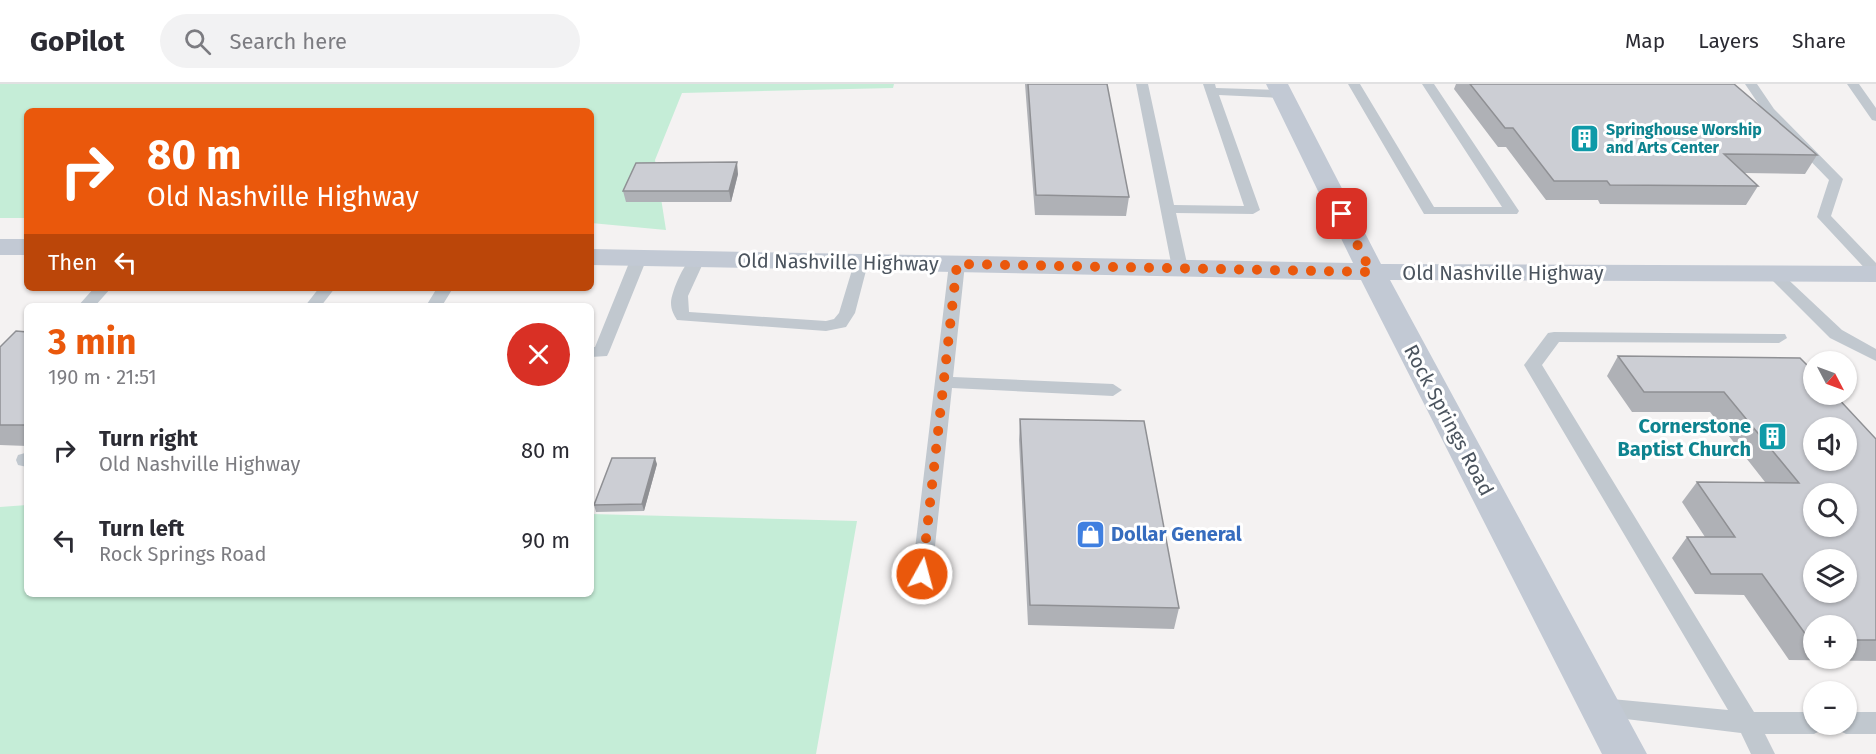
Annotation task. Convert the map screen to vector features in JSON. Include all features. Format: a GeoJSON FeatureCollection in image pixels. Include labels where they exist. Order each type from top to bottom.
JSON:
{"type":"FeatureCollection","features":[{"type":"Feature","properties":{"kind":"main road","name":"Rock Springs Road"},"geometry":{"type":"LineString","coordinates":[[1280,89],[1371,272],[1625,754]]}},
{"type":"Feature","properties":{"kind":"main road"},"geometry":{"type":"LineString","coordinates":[[0,247],[24,247]]}},
{"type":"Feature","properties":{"kind":"main road","name":"Old Nashville Highway"},"geometry":{"type":"LineString","coordinates":[[594,257],[1371,272],[1876,273]]}},
{"type":"Feature","properties":{"kind":"lane"},"geometry":{"type":"LineString","coordinates":[[1142,84],[1180,268]]}},
{"type":"Feature","properties":{"kind":"lane"},"geometry":{"type":"LineString","coordinates":[[1354,84],[1429,211],[1512,212],[1428,84]]}},
{"type":"Feature","properties":{"kind":"lane"},"geometry":{"type":"LineString","coordinates":[[1751,84],[1770,112],[1836,178],[1824,217],[1876,273]]}},
{"type":"Feature","properties":{"kind":"lane"},"geometry":{"type":"LineString","coordinates":[[1853,84],[1876,117]]}},
{"type":"Feature","properties":{"kind":"lane"},"geometry":{"type":"LineString","coordinates":[[1168,209],[1253,210],[1211,87],[1280,89]]}},
{"type":"Feature","properties":{"kind":"lane"},"geometry":{"type":"LineString","coordinates":[[594,352],[601,352],[639,258]]}},
{"type":"Feature","properties":{"kind":"lane"},"geometry":{"type":"LineString","coordinates":[[697,258],[677,302],[679,312],[683,317],[826,326],[840,323],[847,313],[860,262]]}},
{"type":"Feature","properties":{"kind":"lane"},"geometry":{"type":"LineString","coordinates":[[922,574],[957,264]]}},
{"type":"Feature","properties":{"kind":"lane"},"geometry":{"type":"LineString","coordinates":[[1773,273],[1836,334],[1876,356]]}},
{"type":"Feature","properties":{"kind":"lane"},"geometry":{"type":"LineString","coordinates":[[89,303],[100,291]]}},
{"type":"Feature","properties":{"kind":"lane"},"geometry":{"type":"LineString","coordinates":[[315,303],[325,291]]}},
{"type":"Feature","properties":{"kind":"lane"},"geometry":{"type":"LineString","coordinates":[[1762,754],[1748,723],[1533,365],[1554,337],[1779,338]]}},
{"type":"Feature","properties":{"kind":"lane"},"geometry":{"type":"LineString","coordinates":[[945,382],[1113,390]]}},
{"type":"Feature","properties":{"kind":"lane"},"geometry":{"type":"LineString","coordinates":[[1600,708],[1748,723],[1803,723]]}},
{"type":"Feature","properties":{"kind":"lane"},"geometry":{"type":"LineString","coordinates":[[1857,723],[1876,723]]}},
{"type":"Feature","properties":{"kind":"green space"},"geometry":{"type":"Polygon","coordinates":[[[0,84],[894,84],[893,88],[682,93],[655,160],[666,230],[594,223],[594,108],[24,108],[24,218],[0,218],[0,84]]]}},
{"type":"Feature","properties":{"kind":"green space"},"geometry":{"type":"Polygon","coordinates":[[[24,505],[24,597],[594,597],[594,514],[857,521],[816,754],[0,754],[0,507],[24,505]]]}},
{"type":"Feature","properties":{"kind":"building"},"geometry":{"type":"Polygon","coordinates":[[[1028,84],[1107,84],[1129,197],[1036,195],[1028,84]]]}},
{"type":"Feature","properties":{"kind":"building","name":"Springhouse Worship and Arts Center"},"geometry":{"type":"Polygon","coordinates":[[[1470,84],[1734,84],[1817,155],[1724,154],[1758,186],[1610,185],[1607,181],[1554,181],[1513,128],[1505,128],[1470,84]]]}},
{"type":"Feature","properties":{"kind":"building"},"geometry":{"type":"Polygon","coordinates":[[[737,162],[729,191],[623,191],[636,163],[737,162]]]}},
{"type":"Feature","properties":{"kind":"building"},"geometry":{"type":"Polygon","coordinates":[[[16,331],[24,332],[24,425],[0,425],[0,347],[16,331]]]}},
{"type":"Feature","properties":{"kind":"building"},"geometry":{"type":"Polygon","coordinates":[[[1618,356],[1800,358],[1803,361],[1803,405],[1844,405],[1855,417],[1803,417],[1803,471],[1857,471],[1857,419],[1876,439],[1876,640],[1857,640],[1857,615],[1803,615],[1803,631],[1762,574],[1711,574],[1687,537],[1735,537],[1697,482],[1799,483],[1724,392],[1644,392],[1618,356]]]}},
{"type":"Feature","properties":{"kind":"building","name":"Dollar General"},"geometry":{"type":"Polygon","coordinates":[[[1020,419],[1144,421],[1179,608],[1030,605],[1020,419]]]}},
{"type":"Feature","properties":{"kind":"building"},"geometry":{"type":"Polygon","coordinates":[[[612,458],[655,458],[642,504],[594,505],[612,458]]]}},
{"type":"Feature","properties":{"kind":"place","name":"Springhouse Worship and Arts Center"},"geometry":{"type":"Point","coordinates":[1585,138]}},
{"type":"Feature","properties":{"kind":"place","name":"Cornerstone Baptist Church"},"geometry":{"type":"Point","coordinates":[1772,437]}},
{"type":"Feature","properties":{"kind":"place","name":"Dollar General"},"geometry":{"type":"Point","coordinates":[1090,534]}},
{"type":"Feature","properties":{"kind":"route"},"geometry":{"type":"LineString","coordinates":[[922,574],[957,264],[1371,272],[1342,214]]}}]}
